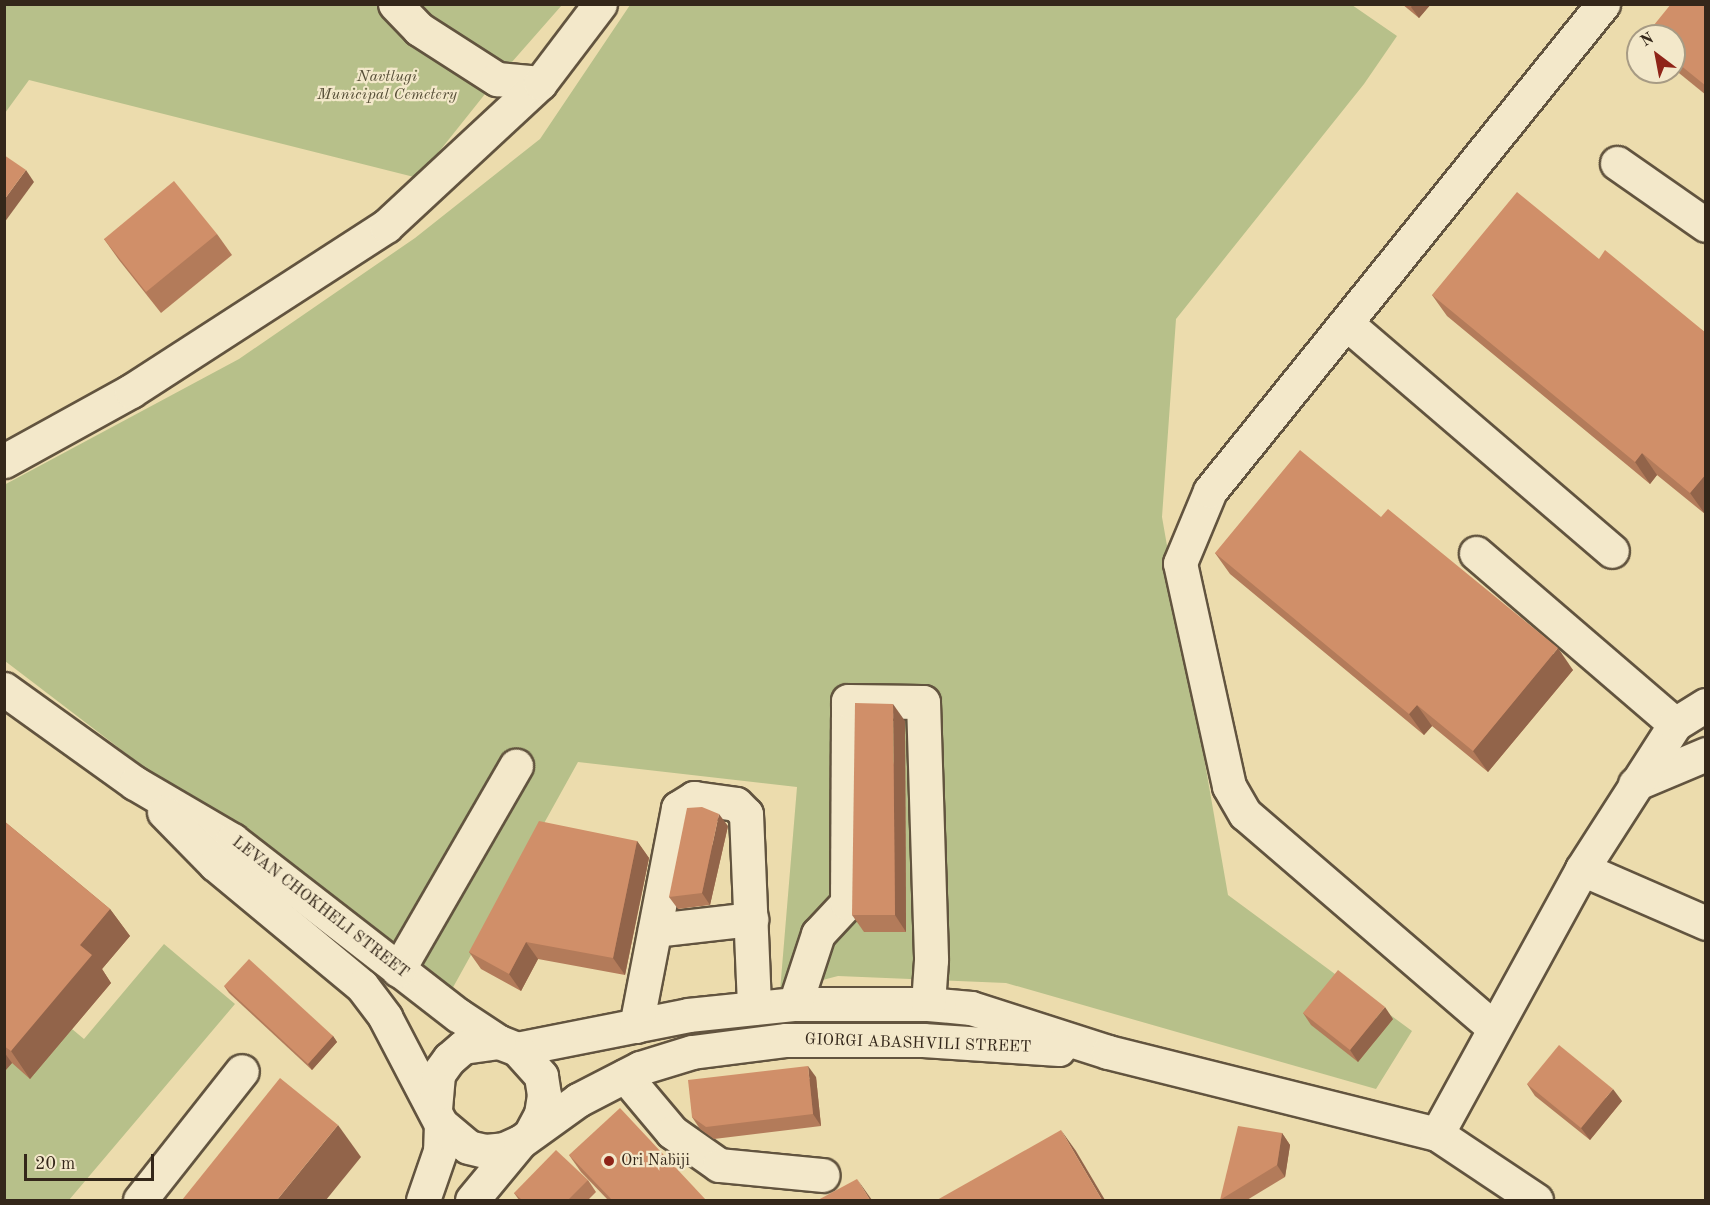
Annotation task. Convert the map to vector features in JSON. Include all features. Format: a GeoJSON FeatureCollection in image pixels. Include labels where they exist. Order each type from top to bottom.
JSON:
{"type":"FeatureCollection","features":[{"type":"Feature","properties":{"kind":"street"},"geometry":{"type":"LineString","coordinates":[[395,4],[419,29],[497,78],[540,83]]}},
{"type":"Feature","properties":{"kind":"street"},"geometry":{"type":"LineString","coordinates":[[4,461],[131,391],[386,226],[540,83],[600,4]]}},
{"type":"Feature","properties":{"kind":"street"},"geometry":{"type":"LineString","coordinates":[[1494,1028],[1245,814],[1228,786],[1180,563],[1210,490],[1603,4]]}},
{"type":"Feature","properties":{"kind":"street"},"geometry":{"type":"LineString","coordinates":[[1617,163],[1706,225]]}},
{"type":"Feature","properties":{"kind":"street"},"geometry":{"type":"LineString","coordinates":[[1346,323],[1612,552]]}},
{"type":"Feature","properties":{"kind":"street"},"geometry":{"type":"LineString","coordinates":[[1476,553],[1675,724]]}},
{"type":"Feature","properties":{"kind":"street","name":"LEVAN CHOKHELI STREET"},"geometry":{"type":"LineString","coordinates":[[4,689],[135,783],[232,840],[398,970],[508,1045]]}},
{"type":"Feature","properties":{"kind":"street"},"geometry":{"type":"LineString","coordinates":[[795,1004],[818,934],[847,903],[848,701],[923,702],[931,960],[928,1004]]}},
{"type":"Feature","properties":{"kind":"street"},"geometry":{"type":"LineString","coordinates":[[1437,1134],[1582,869],[1635,784],[1675,724],[1706,705]]}},
{"type":"Feature","properties":{"kind":"street"},"geometry":{"type":"LineString","coordinates":[[1635,784],[1706,754]]}},
{"type":"Feature","properties":{"kind":"street"},"geometry":{"type":"LineString","coordinates":[[398,970],[516,766]]}},
{"type":"Feature","properties":{"kind":"street","name":"LEVAN CHOKHELI STREET"},"geometry":{"type":"LineString","coordinates":[[135,783],[214,864],[362,986],[385,1017],[438,1117]]}},
{"type":"Feature","properties":{"kind":"street"},"geometry":{"type":"LineString","coordinates":[[636,1026],[678,808],[694,798],[736,804],[746,814],[754,1008]]}},
{"type":"Feature","properties":{"kind":"street"},"geometry":{"type":"LineString","coordinates":[[1582,869],[1706,923]]}},
{"type":"Feature","properties":{"kind":"street"},"geometry":{"type":"LineString","coordinates":[[655,930],[751,919]]}},
{"type":"Feature","properties":{"kind":"street","name":"GIORGI ABASHVILI STREET"},"geometry":{"type":"LineString","coordinates":[[508,1045],[636,1026],[688,1015],[795,1004],[928,1004],[971,1008],[1108,1052],[1437,1134],[1536,1200]]}},
{"type":"Feature","properties":{"kind":"street","name":"GIORGI ABASHVILI STREET"},"geometry":{"type":"LineString","coordinates":[[526,1136],[578,1100],[625,1076],[692,1052],[786,1040],[923,1040],[1108,1052]]}},
{"type":"Feature","properties":{"kind":"street"},"geometry":{"type":"LineString","coordinates":[[423,1200],[440,1151],[438,1074],[449,1059],[471,1044],[508,1045],[541,1076],[544,1095],[541,1114],[526,1136],[472,1200]]}},
{"type":"Feature","properties":{"kind":"street"},"geometry":{"type":"LineString","coordinates":[[140,1200],[242,1071]]}},
{"type":"Feature","properties":{"kind":"street"},"geometry":{"type":"LineString","coordinates":[[625,1076],[672,1132],[719,1165],[823,1175]]}},
{"type":"Feature","properties":{"kind":"street"},"geometry":{"type":"LineString","coordinates":[[438,1117],[468,1147],[486,1151],[526,1136]]}},
{"type":"Feature","properties":{"kind":"green space","name":"Navtlugi Municipal Cemetery"},"geometry":{"type":"Polygon","coordinates":[[[5,5],[562,5],[497,79],[418,178],[29,80],[5,113],[5,5]]]}},
{"type":"Feature","properties":{"kind":"green space"},"geometry":{"type":"Polygon","coordinates":[[[630,5],[1352,5],[1397,36],[1364,84],[1176,319],[1162,517],[1228,895],[1412,1031],[1376,1089],[1006,983],[838,976],[780,991],[797,787],[578,762],[451,991],[271,864],[5,661],[4,485],[239,359],[415,238],[540,139],[630,5]]]}},
{"type":"Feature","properties":{"kind":"green space"},"geometry":{"type":"Polygon","coordinates":[[[164,944],[235,1004],[69,1200],[5,1200],[5,1025],[30,994],[84,1039],[164,944]]]}},
{"type":"Feature","properties":{"kind":"building"},"geometry":{"type":"Polygon","coordinates":[[[1671,4],[1706,4],[1706,86],[1686,70],[1686,24],[1655,24],[1671,4]]]}},
{"type":"Feature","properties":{"kind":"building"},"geometry":{"type":"Polygon","coordinates":[[[4,155],[26,170],[4,200],[4,155]]]}},
{"type":"Feature","properties":{"kind":"building"},"geometry":{"type":"Polygon","coordinates":[[[174,181],[217,234],[146,292],[104,239],[174,181]]]}},
{"type":"Feature","properties":{"kind":"building"},"geometry":{"type":"Polygon","coordinates":[[[1517,192],[1599,259],[1605,250],[1706,333],[1706,474],[1690,493],[1642,453],[1635,462],[1432,295],[1517,192]]]}},
{"type":"Feature","properties":{"kind":"building"},"geometry":{"type":"Polygon","coordinates":[[[1300,450],[1381,517],[1388,509],[1558,648],[1473,751],[1417,705],[1409,714],[1215,553],[1300,450]]]}},
{"type":"Feature","properties":{"kind":"building"},"geometry":{"type":"Polygon","coordinates":[[[855,703],[893,704],[895,915],[852,915],[855,703]]]}},
{"type":"Feature","properties":{"kind":"building"},"geometry":{"type":"Polygon","coordinates":[[[702,807],[719,814],[702,893],[669,897],[687,808],[702,807]]]}},
{"type":"Feature","properties":{"kind":"building"},"geometry":{"type":"Polygon","coordinates":[[[4,821],[110,909],[80,945],[92,955],[11,1051],[4,1046],[4,821]]]}},
{"type":"Feature","properties":{"kind":"building"},"geometry":{"type":"Polygon","coordinates":[[[539,821],[637,841],[613,958],[526,942],[509,974],[469,952],[539,821]]]}},
{"type":"Feature","properties":{"kind":"building"},"geometry":{"type":"Polygon","coordinates":[[[249,959],[333,1036],[308,1064],[224,986],[249,959]]]}},
{"type":"Feature","properties":{"kind":"building"},"geometry":{"type":"Polygon","coordinates":[[[1338,970],[1385,1007],[1350,1050],[1303,1013],[1338,970]]]}},
{"type":"Feature","properties":{"kind":"building"},"geometry":{"type":"Polygon","coordinates":[[[1559,1045],[1613,1089],[1581,1128],[1527,1084],[1559,1045]]]}},
{"type":"Feature","properties":{"kind":"building"},"geometry":{"type":"Polygon","coordinates":[[[808,1066],[813,1114],[706,1127],[692,1117],[688,1080],[808,1066]]]}},
{"type":"Feature","properties":{"kind":"building"},"geometry":{"type":"Polygon","coordinates":[[[280,1078],[338,1125],[277,1200],[182,1200],[280,1078]]]}},
{"type":"Feature","properties":{"kind":"building"},"geometry":{"type":"Polygon","coordinates":[[[620,1108],[706,1200],[612,1200],[569,1155],[620,1108]]]}},
{"type":"Feature","properties":{"kind":"building"},"geometry":{"type":"Polygon","coordinates":[[[1238,1126],[1282,1133],[1277,1165],[1220,1200],[1238,1126]]]}},
{"type":"Feature","properties":{"kind":"building"},"geometry":{"type":"Polygon","coordinates":[[[1061,1130],[1102,1200],[937,1200],[1061,1130]]]}},
{"type":"Feature","properties":{"kind":"building"},"geometry":{"type":"Polygon","coordinates":[[[556,1150],[588,1180],[568,1200],[522,1200],[514,1193],[556,1150]]]}},
{"type":"Feature","properties":{"kind":"building"},"geometry":{"type":"Polygon","coordinates":[[[857,1179],[870,1200],[818,1200],[857,1179]]]}},
{"type":"Feature","properties":{"kind":"place","name":"Ori Nabiji"},"geometry":{"type":"Point","coordinates":[609,1161]}}]}
